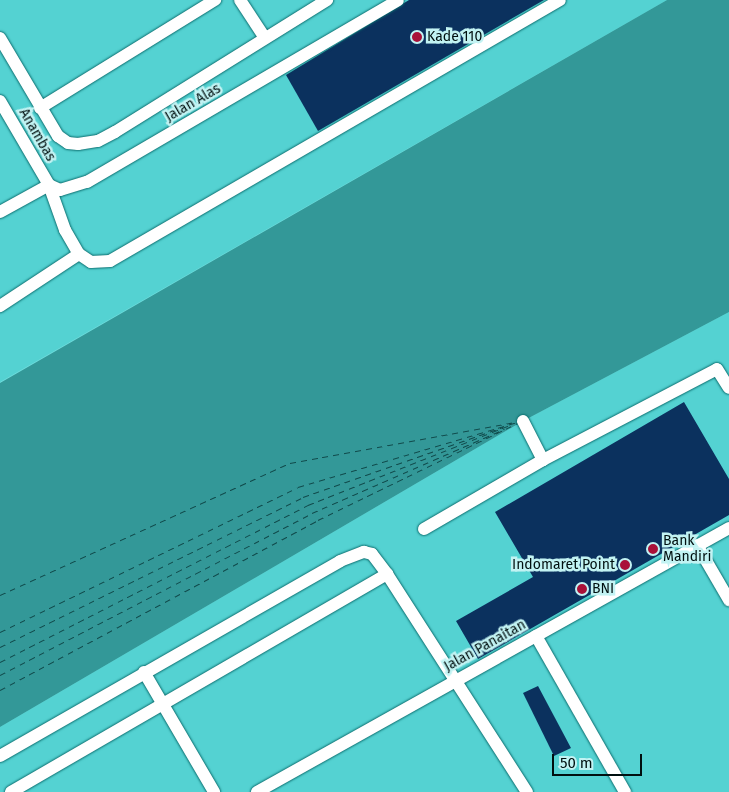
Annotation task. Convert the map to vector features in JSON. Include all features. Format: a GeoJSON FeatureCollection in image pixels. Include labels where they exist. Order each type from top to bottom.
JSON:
{"type":"FeatureCollection","features":[{"type":"Feature","properties":{"kind":"lane"},"geometry":{"type":"LineString","coordinates":[[40,108],[215,0]]}},
{"type":"Feature","properties":{"kind":"lane"},"geometry":{"type":"LineString","coordinates":[[240,0],[265,38]]}},
{"type":"Feature","properties":{"kind":"lane"},"geometry":{"type":"LineString","coordinates":[[0,38],[58,136],[68,143],[98,141],[327,0]]}},
{"type":"Feature","properties":{"kind":"lane","name":"Jalan Alas"},"geometry":{"type":"LineString","coordinates":[[49,184],[60,190],[87,182],[398,0]]}},
{"type":"Feature","properties":{"kind":"lane"},"geometry":{"type":"LineString","coordinates":[[0,306],[79,254],[91,262],[110,261],[560,0]]}},
{"type":"Feature","properties":{"kind":"lane","name":"Anambas"},"geometry":{"type":"LineString","coordinates":[[0,101],[49,184],[66,230],[79,254]]}},
{"type":"Feature","properties":{"kind":"lane"},"geometry":{"type":"LineString","coordinates":[[0,212],[49,184]]}},
{"type":"Feature","properties":{"kind":"lane"},"geometry":{"type":"LineString","coordinates":[[424,528],[543,460],[729,362]]}},
{"type":"Feature","properties":{"kind":"lane"},"geometry":{"type":"LineString","coordinates":[[718,369],[729,388]]}},
{"type":"Feature","properties":{"kind":"lane"},"geometry":{"type":"LineString","coordinates":[[523,420],[543,460]]}},
{"type":"Feature","properties":{"kind":"lane","name":"Jalan Panaitan"},"geometry":{"type":"LineString","coordinates":[[257,792],[729,528]]}},
{"type":"Feature","properties":{"kind":"lane"},"geometry":{"type":"LineString","coordinates":[[697,546],[729,600]]}},
{"type":"Feature","properties":{"kind":"lane"},"geometry":{"type":"LineString","coordinates":[[0,756],[144,672],[354,555],[372,554],[456,679],[527,792]]}},
{"type":"Feature","properties":{"kind":"lane"},"geometry":{"type":"LineString","coordinates":[[11,792],[387,574]]}},
{"type":"Feature","properties":{"kind":"lane"},"geometry":{"type":"LineString","coordinates":[[536,636],[625,792]]}},
{"type":"Feature","properties":{"kind":"lane"},"geometry":{"type":"LineString","coordinates":[[144,672],[214,792]]}},
{"type":"Feature","properties":{"kind":"shaded area"},"geometry":{"type":"Polygon","coordinates":[[[0,0],[667,0],[0,382],[0,0]]]}},
{"type":"Feature","properties":{"kind":"shaded area"},"geometry":{"type":"Polygon","coordinates":[[[667,0],[729,0],[729,312],[523,421],[0,727],[0,383],[667,0]]]}},
{"type":"Feature","properties":{"kind":"shaded area"},"geometry":{"type":"Polygon","coordinates":[[[729,312],[729,792],[0,792],[0,727],[523,421],[729,312]]]}},
{"type":"Feature","properties":{"kind":"building","name":"Kade 110"},"geometry":{"type":"Polygon","coordinates":[[[409,0],[544,0],[318,131],[286,75],[409,0]]]}},
{"type":"Feature","properties":{"kind":"building"},"geometry":{"type":"Polygon","coordinates":[[[684,402],[729,479],[729,515],[478,659],[456,621],[533,577],[495,512],[684,402]]]}},
{"type":"Feature","properties":{"kind":"building"},"geometry":{"type":"Polygon","coordinates":[[[538,686],[571,748],[554,756],[523,693],[538,686]]]}},
{"type":"Feature","properties":{"kind":"ferry route"},"geometry":{"type":"LineString","coordinates":[[0,595],[290,463],[515,422]]}},
{"type":"Feature","properties":{"kind":"ferry route"},"geometry":{"type":"LineString","coordinates":[[0,632],[298,487],[517,422]]}},
{"type":"Feature","properties":{"kind":"ferry route"},"geometry":{"type":"LineString","coordinates":[[0,690],[318,520],[518,423]]}},
{"type":"Feature","properties":{"kind":"ferry route"},"geometry":{"type":"LineString","coordinates":[[0,662],[308,505],[513,424]]}},
{"type":"Feature","properties":{"kind":"ferry route"},"geometry":{"type":"LineString","coordinates":[[0,647],[303,497],[503,427]]}},
{"type":"Feature","properties":{"kind":"ferry route"},"geometry":{"type":"LineString","coordinates":[[0,675],[312,513],[504,429]]}},
{"type":"Feature","properties":{"kind":"place","name":"Kade 110"},"geometry":{"type":"Point","coordinates":[417,37]}},
{"type":"Feature","properties":{"kind":"place","name":"Bank Mandiri"},"geometry":{"type":"Point","coordinates":[653,549]}},
{"type":"Feature","properties":{"kind":"place","name":"Indomaret Point"},"geometry":{"type":"Point","coordinates":[625,565]}},
{"type":"Feature","properties":{"kind":"place","name":"BNI"},"geometry":{"type":"Point","coordinates":[582,589]}}]}
